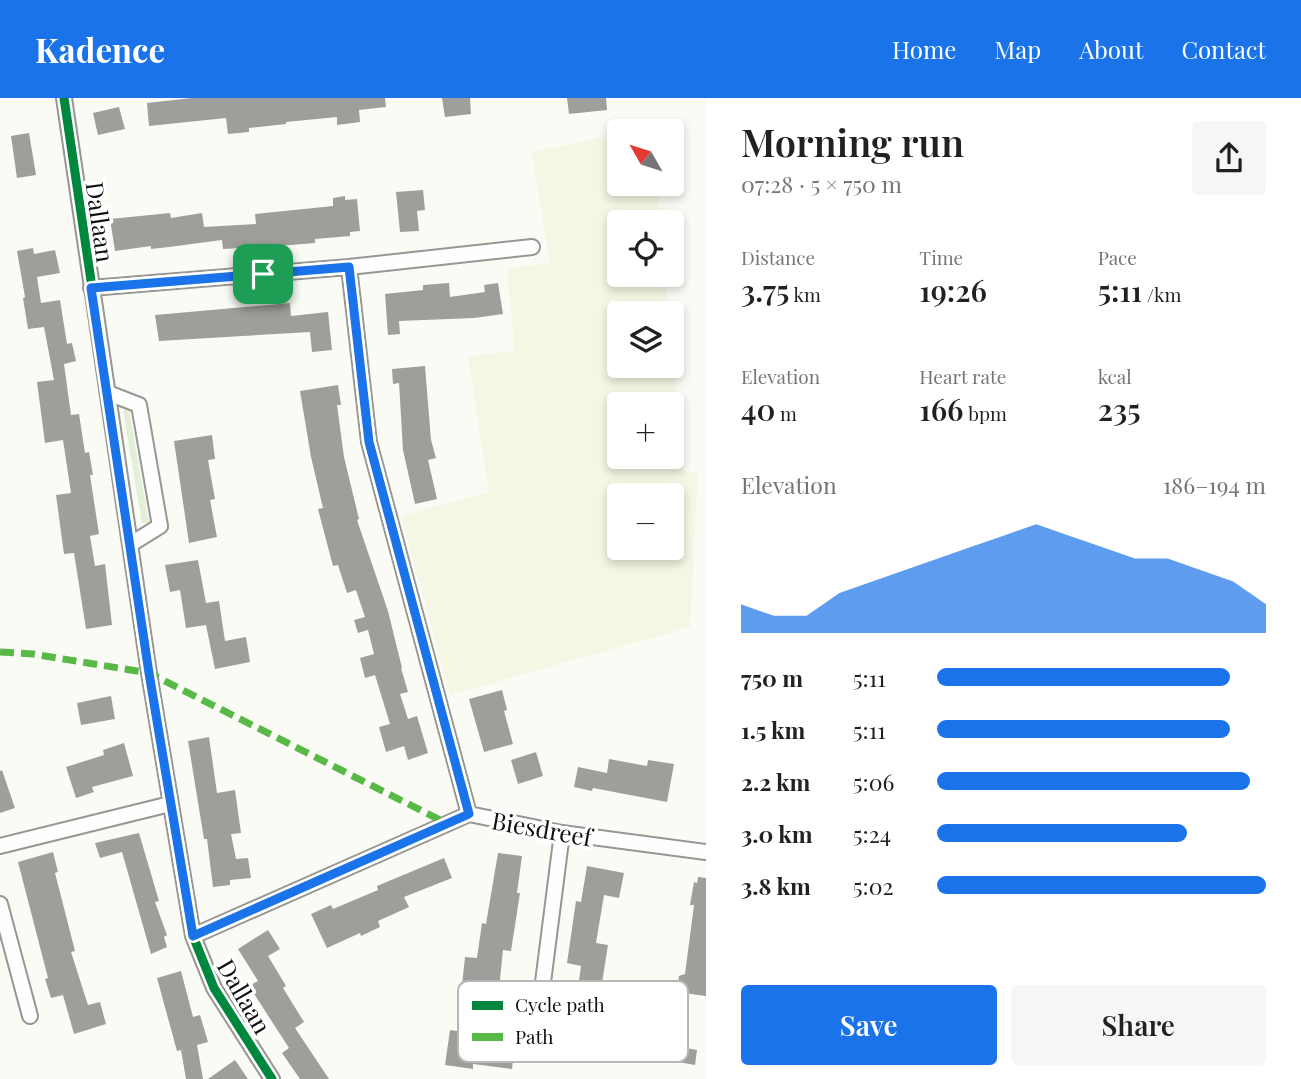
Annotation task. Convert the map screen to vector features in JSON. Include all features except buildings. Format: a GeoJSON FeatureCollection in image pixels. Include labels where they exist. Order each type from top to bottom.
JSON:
{"type":"FeatureCollection","features":[{"type":"Feature","properties":{"kind":"street","name":"Dallaan"},"geometry":{"type":"LineString","coordinates":[[64,98],[170,804],[193,936],[214,988],[272,1079]]}},
{"type":"Feature","properties":{"kind":"street"},"geometry":{"type":"LineString","coordinates":[[91,288],[349,267],[532,247]]}},
{"type":"Feature","properties":{"kind":"street"},"geometry":{"type":"LineString","coordinates":[[349,267],[369,442],[469,814]]}},
{"type":"Feature","properties":{"kind":"street"},"geometry":{"type":"LineString","coordinates":[[108,393],[139,405],[160,526],[131,544]]}},
{"type":"Feature","properties":{"kind":"street"},"geometry":{"type":"LineString","coordinates":[[0,846],[170,804]]}},
{"type":"Feature","properties":{"kind":"street","name":"Biesdreef"},"geometry":{"type":"LineString","coordinates":[[193,936],[469,814],[562,833],[706,852]]}},
{"type":"Feature","properties":{"kind":"street"},"geometry":{"type":"LineString","coordinates":[[543,981],[562,833]]}},
{"type":"Feature","properties":{"kind":"street"},"geometry":{"type":"LineString","coordinates":[[0,904],[30,1016]]}},
{"type":"Feature","properties":{"kind":"green space"},"geometry":{"type":"Polygon","coordinates":[[[607,136],[607,196],[658,196],[659,210],[607,210],[607,287],[666,287],[668,301],[607,301],[607,378],[675,378],[676,392],[607,392],[607,469],[684,469],[685,473],[698,471],[690,627],[450,695],[401,516],[489,492],[468,356],[515,351],[507,268],[550,263],[532,152],[607,136]]]}},
{"type":"Feature","properties":{"kind":"green space"},"geometry":{"type":"Polygon","coordinates":[[[129,410],[149,523],[142,523],[123,411],[129,410]]]}},
{"type":"Feature","properties":{"kind":"marked path"},"geometry":{"type":"LineString","coordinates":[[0,652],[33,654],[149,673],[448,824]]}},
{"type":"Feature","properties":{"kind":"cycle path"},"geometry":{"type":"LineString","coordinates":[[64,98],[149,673],[193,936],[214,988],[272,1079]]}},
{"type":"Feature","properties":{"kind":"cycle path"},"geometry":{"type":"LineString","coordinates":[[349,267],[369,442],[469,814]]}},
{"type":"Feature","properties":{"kind":"route"},"geometry":{"type":"LineString","coordinates":[[349,267],[369,442],[469,814],[193,936],[149,673],[91,288],[263,274],[349,267]]}}]}
